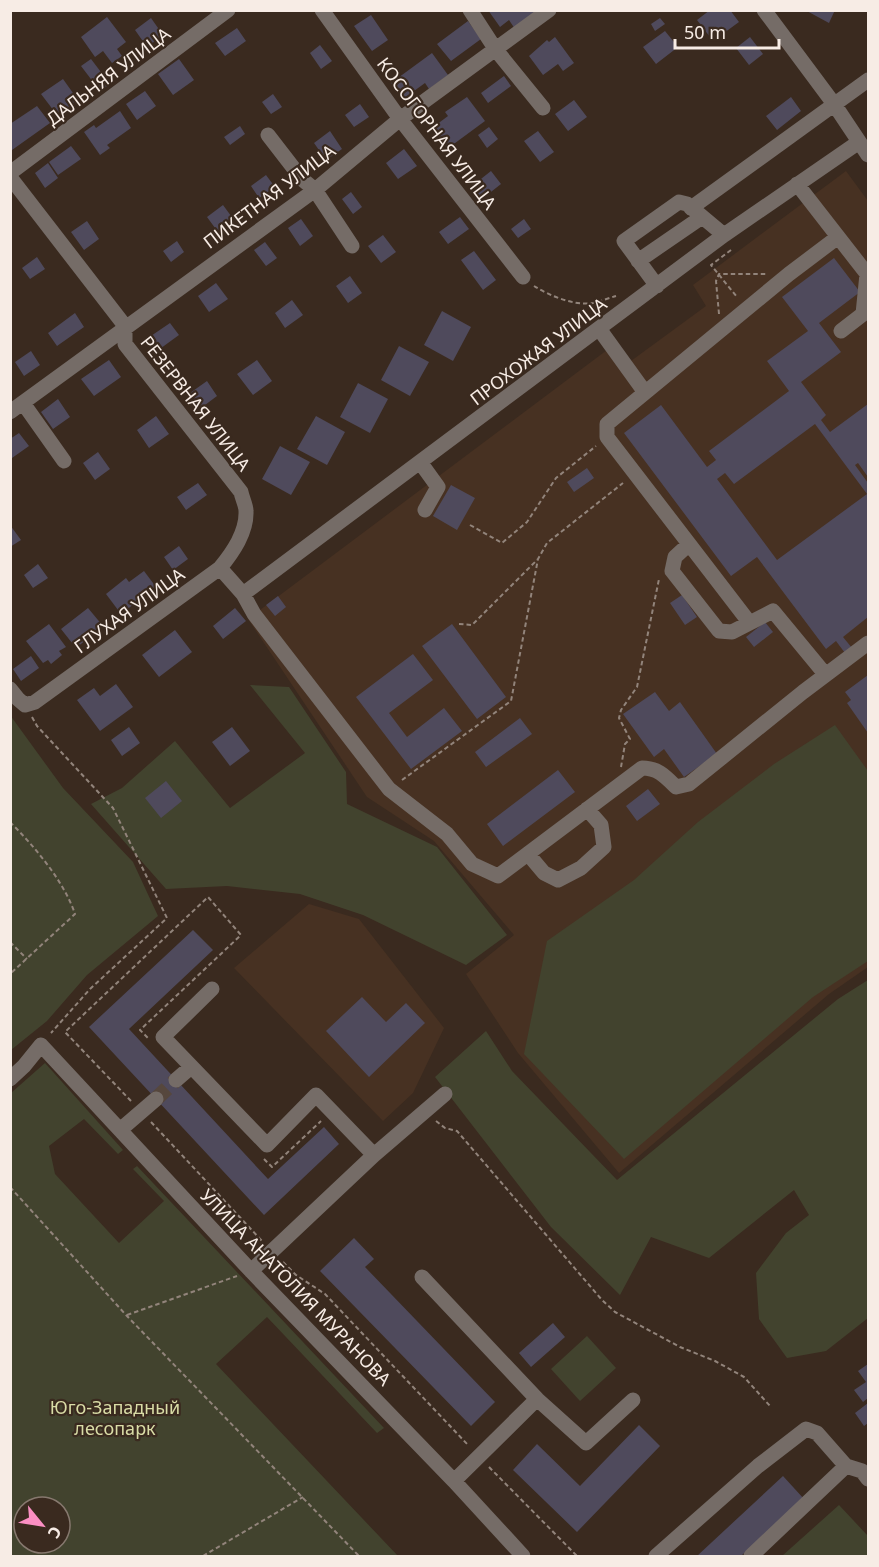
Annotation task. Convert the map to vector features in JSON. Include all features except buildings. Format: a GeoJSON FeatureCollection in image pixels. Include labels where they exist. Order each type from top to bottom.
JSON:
{"type":"FeatureCollection","features":[{"type":"Feature","properties":{"kind":"street","name":"ДАЛЬНЯЯ УЛИЦА"},"geometry":{"type":"LineString","coordinates":[[10,175],[228,10]]}},
{"type":"Feature","properties":{"kind":"street","name":"КОСОГОРНАЯ УЛИЦА"},"geometry":{"type":"LineString","coordinates":[[322,10],[400,119],[523,277]]}},
{"type":"Feature","properties":{"kind":"street"},"geometry":{"type":"LineString","coordinates":[[470,10],[496,50],[543,108]]}},
{"type":"Feature","properties":{"kind":"street","name":"ПИКЕТНАЯ УЛИЦА"},"geometry":{"type":"LineString","coordinates":[[17,407],[315,189],[400,119],[549,10]]}},
{"type":"Feature","properties":{"kind":"street"},"geometry":{"type":"LineString","coordinates":[[764,10],[834,104],[868,155]]}},
{"type":"Feature","properties":{"kind":"street"},"geometry":{"type":"LineString","coordinates":[[638,261],[696,212],[868,80]]}},
{"type":"Feature","properties":{"kind":"street"},"geometry":{"type":"LineString","coordinates":[[268,135],[302,179],[315,189],[352,246]]}},
{"type":"Feature","properties":{"kind":"street","name":"ПРОХОЖАЯ УЛИЦА"},"geometry":{"type":"LineString","coordinates":[[243,594],[600,330],[724,235],[859,142]]}},
{"type":"Feature","properties":{"kind":"street","name":"РЕЗЕРВНАЯ УЛИЦА"},"geometry":{"type":"LineString","coordinates":[[10,175],[125,326],[125,344],[241,492],[246,510]]}},
{"type":"Feature","properties":{"kind":"street"},"geometry":{"type":"LineString","coordinates":[[797,184],[867,274],[863,314],[841,331]]}},
{"type":"Feature","properties":{"kind":"street"},"geometry":{"type":"LineString","coordinates":[[657,286],[624,241],[679,202],[696,212],[724,235]]}},
{"type":"Feature","properties":{"kind":"street"},"geometry":{"type":"LineString","coordinates":[[749,622],[607,437],[607,424],[644,391],[838,237]]}},
{"type":"Feature","properties":{"kind":"street"},"geometry":{"type":"LineString","coordinates":[[600,330],[644,391]]}},
{"type":"Feature","properties":{"kind":"street"},"geometry":{"type":"LineString","coordinates":[[17,407],[64,460]]}},
{"type":"Feature","properties":{"kind":"street"},"geometry":{"type":"LineString","coordinates":[[420,462],[438,487],[425,510]]}},
{"type":"Feature","properties":{"kind":"street","name":"ГЛУХАЯ УЛИЦА"},"geometry":{"type":"LineString","coordinates":[[26,705],[35,702],[220,568],[233,551],[240,536],[246,510]]}},
{"type":"Feature","properties":{"kind":"street"},"geometry":{"type":"LineString","coordinates":[[688,545],[675,557],[672,571],[719,631],[732,632],[773,611],[825,674]]}},
{"type":"Feature","properties":{"kind":"street"},"geometry":{"type":"LineString","coordinates":[[220,568],[243,594],[254,614],[389,789],[447,834],[472,864],[498,876],[642,768],[653,768],[676,787],[689,784],[825,674],[868,643]]}},
{"type":"Feature","properties":{"kind":"street"},"geometry":{"type":"LineString","coordinates":[[10,689],[26,705]]}},
{"type":"Feature","properties":{"kind":"street"},"geometry":{"type":"LineString","coordinates":[[528,855],[543,873],[558,880],[581,868],[604,847],[601,825],[587,809]]}},
{"type":"Feature","properties":{"kind":"street"},"geometry":{"type":"LineString","coordinates":[[212,989],[163,1037],[267,1145],[316,1095],[374,1155]]}},
{"type":"Feature","properties":{"kind":"street"},"geometry":{"type":"LineString","coordinates":[[10,1079],[41,1045]]}},
{"type":"Feature","properties":{"kind":"street","name":"УЛИЦА АНАТОЛИЯ МУРАНОВА"},"geometry":{"type":"LineString","coordinates":[[41,1045],[251,1270],[454,1481],[523,1557]]}},
{"type":"Feature","properties":{"kind":"street"},"geometry":{"type":"LineString","coordinates":[[176,1080],[191,1066]]}},
{"type":"Feature","properties":{"kind":"street"},"geometry":{"type":"LineString","coordinates":[[251,1270],[374,1155],[445,1094]]}},
{"type":"Feature","properties":{"kind":"street"},"geometry":{"type":"LineString","coordinates":[[120,1130],[156,1099]]}},
{"type":"Feature","properties":{"kind":"street"},"geometry":{"type":"LineString","coordinates":[[422,1277],[537,1399],[586,1443],[633,1400]]}},
{"type":"Feature","properties":{"kind":"street"},"geometry":{"type":"LineString","coordinates":[[454,1481],[537,1399]]}},
{"type":"Feature","properties":{"kind":"street"},"geometry":{"type":"LineString","coordinates":[[656,1557],[759,1466],[806,1429],[817,1432],[846,1466],[862,1471],[868,1479]]}},
{"type":"Feature","properties":{"kind":"street"},"geometry":{"type":"LineString","coordinates":[[751,1557],[846,1466]]}},
{"type":"Feature","properties":{"kind":"path"},"geometry":{"type":"LineString","coordinates":[[711,265],[747,309]]}},
{"type":"Feature","properties":{"kind":"path"},"geometry":{"type":"LineString","coordinates":[[719,274],[766,274]]}},
{"type":"Feature","properties":{"kind":"path"},"geometry":{"type":"LineString","coordinates":[[719,274],[716,281],[720,331]]}},
{"type":"Feature","properties":{"kind":"path"},"geometry":{"type":"LineString","coordinates":[[523,277],[545,293],[565,300],[591,303],[620,295]]}},
{"type":"Feature","properties":{"kind":"path"},"geometry":{"type":"LineString","coordinates":[[470,525],[502,543],[527,522],[556,478],[607,437]]}},
{"type":"Feature","properties":{"kind":"path"},"geometry":{"type":"LineString","coordinates":[[459,624],[472,625],[538,559],[547,543],[635,474]]}},
{"type":"Feature","properties":{"kind":"path"},"geometry":{"type":"LineString","coordinates":[[389,789],[511,701],[538,559]]}},
{"type":"Feature","properties":{"kind":"path"},"geometry":{"type":"LineString","coordinates":[[623,782],[621,767],[625,744],[630,739],[619,718],[621,710],[638,687],[661,570]]}},
{"type":"Feature","properties":{"kind":"path"},"geometry":{"type":"LineString","coordinates":[[26,705],[37,726],[113,808],[167,918],[90,988],[41,1045]]}},
{"type":"Feature","properties":{"kind":"path"},"geometry":{"type":"LineString","coordinates":[[10,822],[31,843],[70,900],[75,914],[10,974]]}},
{"type":"Feature","properties":{"kind":"path"},"geometry":{"type":"LineString","coordinates":[[154,1045],[140,1030],[241,935],[208,897],[65,1032],[296,1275],[325,1294],[577,1557]]}},
{"type":"Feature","properties":{"kind":"path"},"geometry":{"type":"LineString","coordinates":[[10,942],[27,958]]}},
{"type":"Feature","properties":{"kind":"path"},"geometry":{"type":"LineString","coordinates":[[425,1111],[446,1128],[457,1131],[602,1300],[615,1312],[680,1347],[715,1361],[744,1377],[770,1406]]}},
{"type":"Feature","properties":{"kind":"path"},"geometry":{"type":"LineString","coordinates":[[264,1159],[272,1167],[325,1117]]}},
{"type":"Feature","properties":{"kind":"path"},"geometry":{"type":"LineString","coordinates":[[10,1187],[126,1315],[359,1557]]}},
{"type":"Feature","properties":{"kind":"path"},"geometry":{"type":"LineString","coordinates":[[126,1315],[251,1270]]}},
{"type":"Feature","properties":{"kind":"path"},"geometry":{"type":"LineString","coordinates":[[203,1557],[303,1497]]}},
{"type":"Feature","properties":{"kind":"shaded area"},"geometry":{"type":"Polygon","coordinates":[[[846,171],[868,201],[868,967],[829,994],[619,1173],[518,1053],[466,974],[514,935],[434,841],[367,797],[248,619],[607,350],[620,369],[706,306],[693,285],[846,171]]]}},
{"type":"Feature","properties":{"kind":"shaded area"},"geometry":{"type":"Polygon","coordinates":[[[309,904],[359,919],[444,1028],[413,1093],[383,1121],[234,968],[309,904]]]}},
{"type":"Feature","properties":{"kind":"green space"},"geometry":{"type":"Polygon","coordinates":[[[250,685],[289,687],[346,772],[347,804],[437,847],[507,935],[466,965],[363,915],[300,894],[227,886],[166,889],[91,804],[122,788],[175,741],[230,808],[305,753],[250,685]]]}},
{"type":"Feature","properties":{"kind":"green space"},"geometry":{"type":"Polygon","coordinates":[[[10,715],[63,788],[133,862],[158,916],[87,975],[47,1021],[11,1050],[10,715]]]}},
{"type":"Feature","properties":{"kind":"green space"},"geometry":{"type":"Polygon","coordinates":[[[835,725],[868,771],[868,961],[813,997],[624,1159],[524,1054],[547,941],[634,880],[698,822],[774,764],[835,725]]]}},
{"type":"Feature","properties":{"kind":"green space"},"geometry":{"type":"Polygon","coordinates":[[[868,980],[868,1318],[826,1351],[787,1358],[759,1319],[756,1273],[786,1233],[809,1215],[794,1190],[709,1258],[651,1237],[620,1295],[551,1227],[435,1077],[486,1031],[512,1071],[617,1180],[838,999],[868,980]]]}},
{"type":"Feature","properties":{"kind":"green space","name":"Юго-Западный лесопарк"},"geometry":{"type":"Polygon","coordinates":[[[45,1063],[123,1150],[118,1154],[84,1119],[49,1146],[55,1174],[119,1243],[164,1201],[133,1169],[137,1166],[384,1428],[377,1433],[267,1317],[216,1364],[398,1556],[11,1556],[11,1093],[45,1063]]]}},
{"type":"Feature","properties":{"kind":"green space"},"geometry":{"type":"Polygon","coordinates":[[[587,1336],[616,1368],[580,1401],[551,1369],[587,1336]]]}},
{"type":"Feature","properties":{"kind":"green space"},"geometry":{"type":"Polygon","coordinates":[[[839,1505],[868,1536],[868,1556],[782,1556],[839,1505]]]}},
{"type":"Feature","properties":{"kind":"tunnel"},"geometry":{"type":"LineString","coordinates":[[156,1099],[176,1080]]}}]}
